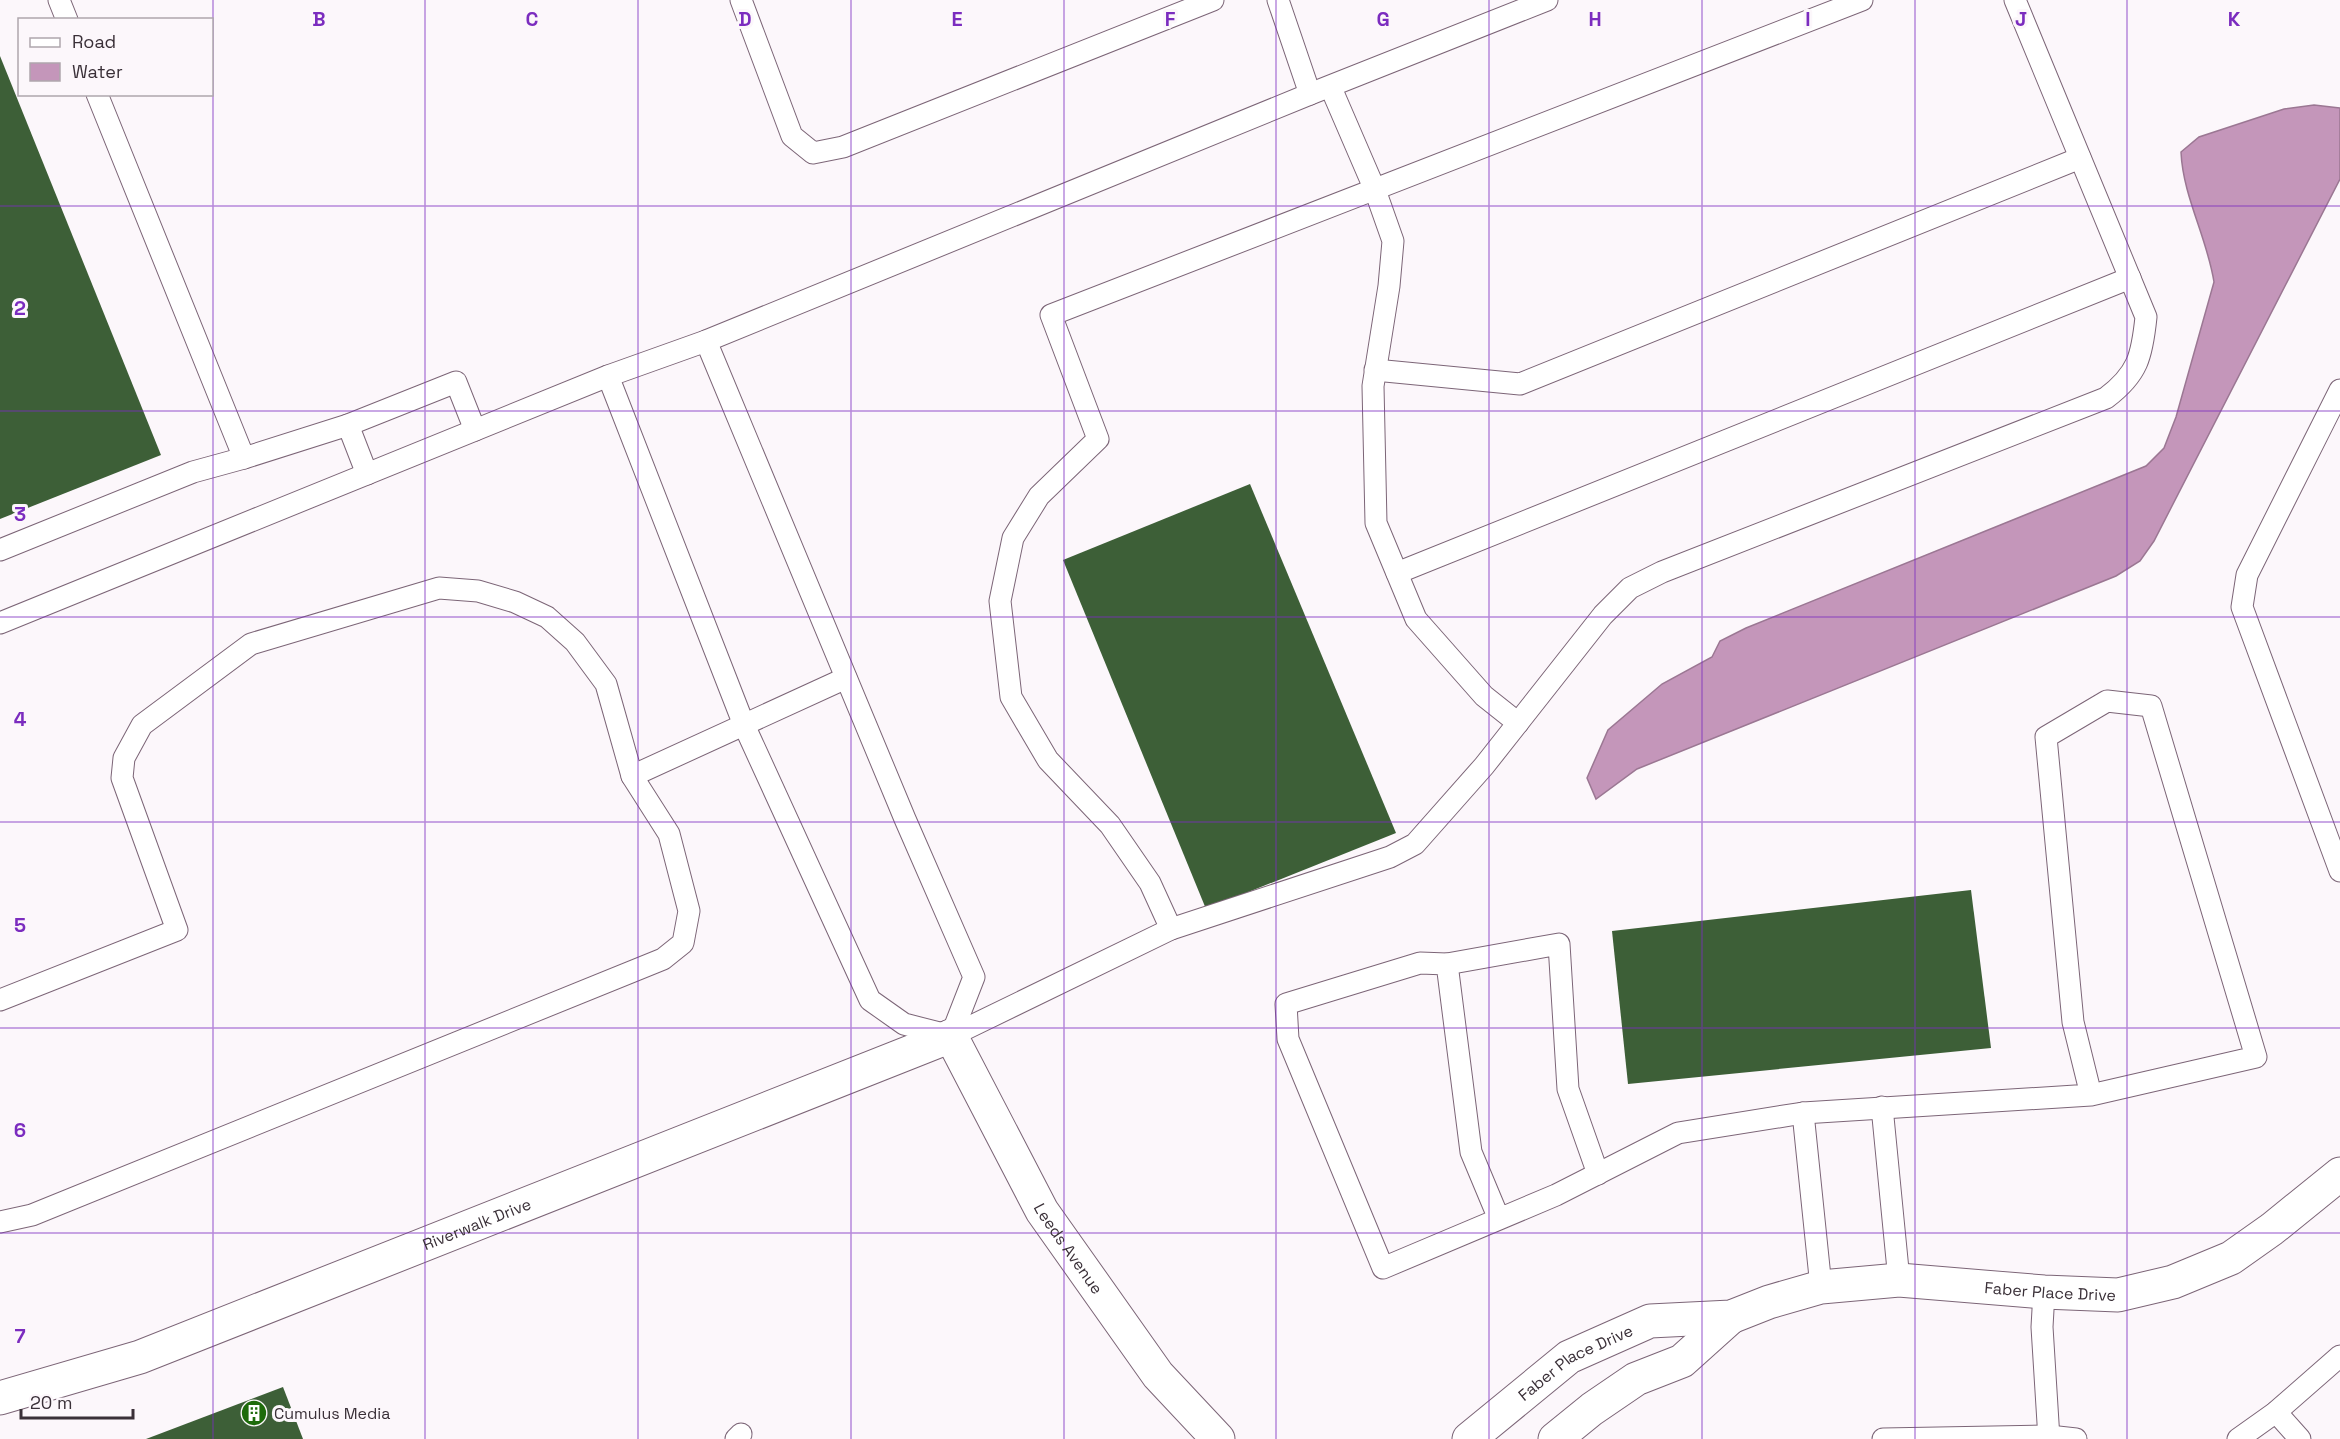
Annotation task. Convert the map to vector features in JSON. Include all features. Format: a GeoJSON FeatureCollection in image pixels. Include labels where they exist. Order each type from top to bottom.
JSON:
{"type":"FeatureCollection","features":[{"type":"Feature","properties":{"kind":"street","name":"Riverwalk Drive"},"geometry":{"type":"LineString","coordinates":[[0,1398],[140,1357],[951,1036]]}},
{"type":"Feature","properties":{"kind":"street","name":"Leeds Avenue"},"geometry":{"type":"LineString","coordinates":[[951,1036],[1042,1211],[1158,1375],[1218,1439]]}},
{"type":"Feature","properties":{"kind":"street","name":"Faber Place Drive"},"geometry":{"type":"LineString","coordinates":[[1469,1439],[1569,1357],[1650,1321],[1731,1317],[1769,1302],[1821,1287],[1899,1280],[2044,1292],[2118,1295],[2173,1282],[2231,1258],[2272,1229],[2340,1174]]}},
{"type":"Feature","properties":{"kind":"street","name":"Faber Place Drive"},"geometry":{"type":"LineString","coordinates":[[1555,1439],[1592,1409],[1636,1379],[1683,1361],[1731,1317]]}},
{"type":"Feature","properties":{"kind":"lane"},"geometry":{"type":"LineString","coordinates":[[59,0],[66,18]]}},
{"type":"Feature","properties":{"kind":"lane"},"geometry":{"type":"LineString","coordinates":[[741,0],[792,136],[813,153],[843,147],[1213,0]]}},
{"type":"Feature","properties":{"kind":"lane"},"geometry":{"type":"LineString","coordinates":[[1278,0],[1310,94]]}},
{"type":"Feature","properties":{"kind":"lane"},"geometry":{"type":"LineString","coordinates":[[0,623],[608,376],[706,341],[1310,94],[1331,88],[1547,0]]}},
{"type":"Feature","properties":{"kind":"lane"},"geometry":{"type":"LineString","coordinates":[[1171,929],[1150,883],[1110,825],[1048,760],[1011,697],[1000,601],[1013,538],[1039,496],[1098,439],[1051,315],[1862,0]]}},
{"type":"Feature","properties":{"kind":"lane"},"geometry":{"type":"LineString","coordinates":[[608,376],[744,725],[870,1000],[904,1024],[951,1036],[1171,929],[1390,857],[1415,844],[1518,723],[1603,615],[1630,588],[1662,572],[2106,398],[2125,384],[2137,366],[2144,340],[2146,317],[2014,0]]}},
{"type":"Feature","properties":{"kind":"lane"},"geometry":{"type":"LineString","coordinates":[[1331,88],[1375,190],[1393,241],[1389,286],[1373,386],[1376,523],[1416,619],[1484,696],[1518,723]]}},
{"type":"Feature","properties":{"kind":"lane"},"geometry":{"type":"LineString","coordinates":[[98,96],[244,458]]}},
{"type":"Feature","properties":{"kind":"lane"},"geometry":{"type":"LineString","coordinates":[[1375,370],[1520,384],[2080,158]]}},
{"type":"Feature","properties":{"kind":"lane"},"geometry":{"type":"LineString","coordinates":[[1397,573],[2130,278]]}},
{"type":"Feature","properties":{"kind":"lane"},"geometry":{"type":"LineString","coordinates":[[706,341],[846,678],[974,977],[951,1036]]}},
{"type":"Feature","properties":{"kind":"lane"},"geometry":{"type":"LineString","coordinates":[[0,550],[193,472],[348,425],[456,382],[475,430]]}},
{"type":"Feature","properties":{"kind":"lane"},"geometry":{"type":"LineString","coordinates":[[2340,390],[2247,575],[2242,607],[2340,871]]}},
{"type":"Feature","properties":{"kind":"lane"},"geometry":{"type":"LineString","coordinates":[[348,425],[367,474]]}},
{"type":"Feature","properties":{"kind":"lane"},"geometry":{"type":"LineString","coordinates":[[0,1000],[177,930],[122,778],[124,758],[142,725],[251,644],[439,588],[478,591],[515,602],[547,617],[575,642],[606,684],[632,776],[669,834],[688,911],[683,943],[663,959],[32,1215],[0,1222]]}},
{"type":"Feature","properties":{"kind":"lane"},"geometry":{"type":"LineString","coordinates":[[632,776],[846,678]]}},
{"type":"Feature","properties":{"kind":"lane"},"geometry":{"type":"LineString","coordinates":[[1598,1174],[1568,1089],[1559,944],[1447,964],[1420,963],[1286,1004],[1288,1039],[1383,1268],[1598,1174],[1678,1133],[1803,1113],[2091,1095],[2256,1057],[2151,706],[2107,701],[2046,737],[2073,1022],[2091,1095]]}},
{"type":"Feature","properties":{"kind":"lane"},"geometry":{"type":"LineString","coordinates":[[1447,964],[1471,1152],[1499,1219]]}},
{"type":"Feature","properties":{"kind":"lane"},"geometry":{"type":"LineString","coordinates":[[1882,1107],[1899,1280]]}},
{"type":"Feature","properties":{"kind":"lane"},"geometry":{"type":"LineString","coordinates":[[1803,1113],[1821,1287]]}},
{"type":"Feature","properties":{"kind":"lane"},"geometry":{"type":"LineString","coordinates":[[2044,1292],[2042,1328],[2049,1438]]}},
{"type":"Feature","properties":{"kind":"lane"},"geometry":{"type":"LineString","coordinates":[[2238,1439],[2276,1412],[2340,1356]]}},
{"type":"Feature","properties":{"kind":"lane"},"geometry":{"type":"LineString","coordinates":[[2276,1412],[2300,1439]]}},
{"type":"Feature","properties":{"kind":"lane"},"geometry":{"type":"LineString","coordinates":[[1883,1439],[2076,1439]]}},
{"type":"Feature","properties":{"kind":"water"},"geometry":{"type":"Polygon","coordinates":[[[2314,105],[2340,108],[2340,179],[2154,541],[2140,561],[2116,576],[1637,769],[1596,799],[1587,778],[1608,730],[1662,684],[1712,657],[1720,641],[1746,628],[2146,466],[2164,448],[2176,417],[2214,282],[2211,265],[2190,201],[2181,152],[2199,137],[2284,109],[2314,105]]]}},
{"type":"Feature","properties":{"kind":"building"},"geometry":{"type":"Polygon","coordinates":[[[0,56],[161,455],[0,519],[0,56]]]}},
{"type":"Feature","properties":{"kind":"building"},"geometry":{"type":"Polygon","coordinates":[[[1250,484],[1396,833],[1206,909],[1063,560],[1250,484]]]}},
{"type":"Feature","properties":{"kind":"building"},"geometry":{"type":"Polygon","coordinates":[[[1971,890],[1991,1048],[1628,1084],[1612,931],[1971,890]]]}},
{"type":"Feature","properties":{"kind":"building","name":"Cumulus Media"},"geometry":{"type":"Polygon","coordinates":[[[283,1387],[303,1439],[146,1439],[283,1387]]]}},
{"type":"Feature","properties":{"kind":"place","name":"Cumulus Media"},"geometry":{"type":"Point","coordinates":[254,1413]}}]}
